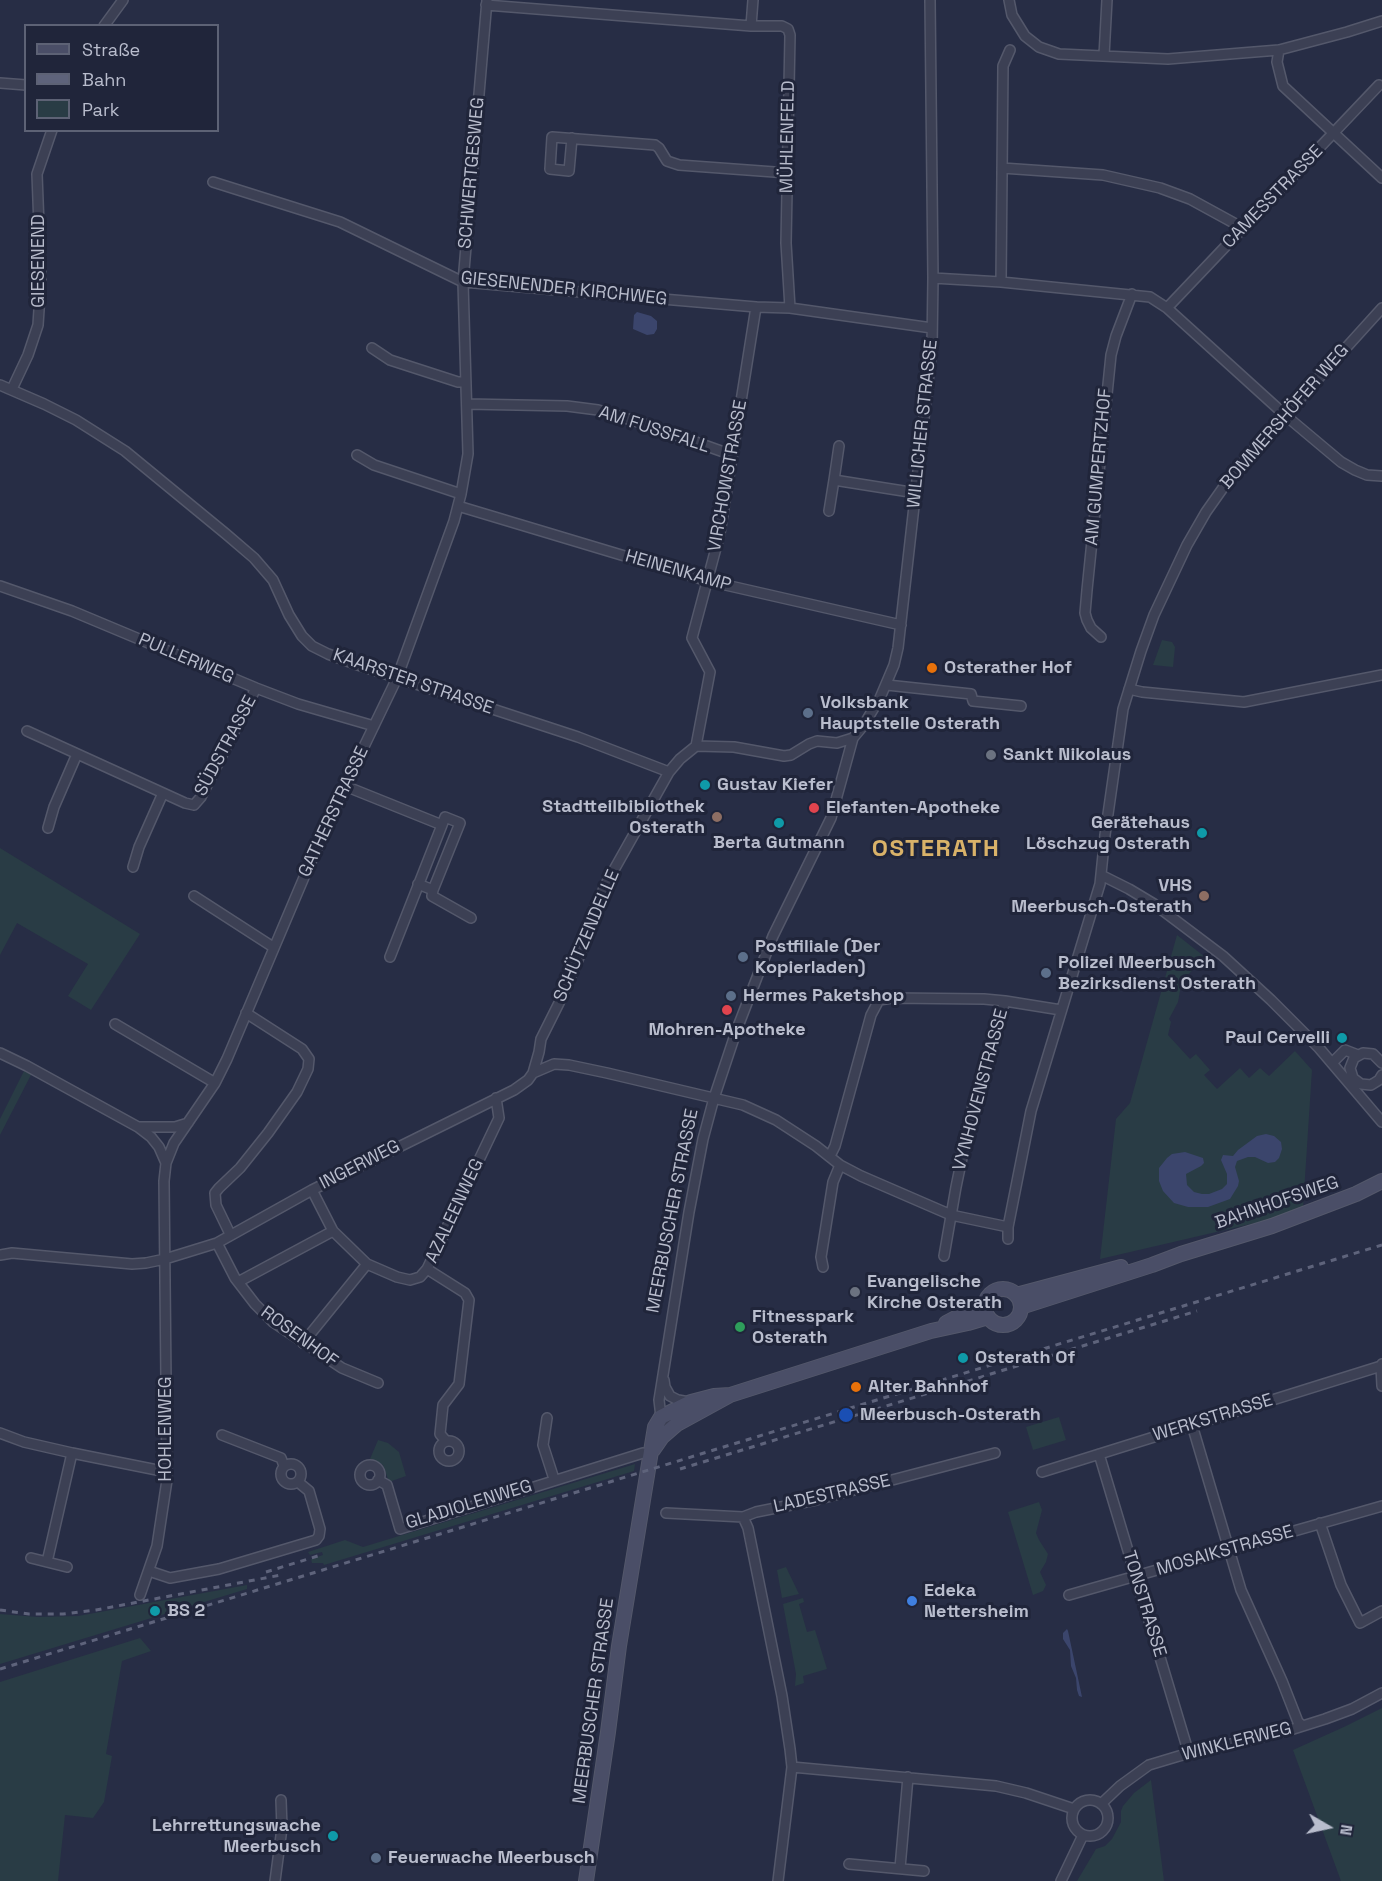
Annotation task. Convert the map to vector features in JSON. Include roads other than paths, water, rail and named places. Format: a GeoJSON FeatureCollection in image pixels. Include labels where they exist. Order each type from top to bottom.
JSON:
{"type":"FeatureCollection","features":[{"type":"Feature","properties":{"kind":"main road","name":"BAHNHOFSWEG"},"geometry":{"type":"LineString","coordinates":[[1018,1301],[1099,1271],[1181,1254],[1272,1226],[1356,1194],[1382,1180]]}},
{"type":"Feature","properties":{"kind":"main road"},"geometry":{"type":"LineString","coordinates":[[1356,1194],[1382,1187]]}},
{"type":"Feature","properties":{"kind":"main road"},"geometry":{"type":"LineString","coordinates":[[1006,1290],[1018,1301],[1019,1315],[1007,1325],[998,1324],[987,1312],[987,1301],[994,1292],[1006,1290]]}},
{"type":"Feature","properties":{"kind":"main road"},"geometry":{"type":"LineString","coordinates":[[676,1424],[729,1395],[931,1330],[965,1313],[987,1312]]}},
{"type":"Feature","properties":{"kind":"main road"},"geometry":{"type":"LineString","coordinates":[[661,1418],[691,1402],[729,1395]]}},
{"type":"Feature","properties":{"kind":"main road","name":"MEERBUSCHER STRASSE"},"geometry":{"type":"LineString","coordinates":[[586,1881],[619,1646],[653,1432],[661,1418]]}},
{"type":"Feature","properties":{"kind":"main road","name":"MEERBUSCHER STRASSE"},"geometry":{"type":"LineString","coordinates":[[650,1455],[662,1437],[676,1424]]}},
{"type":"Feature","properties":{"kind":"street"},"geometry":{"type":"LineString","coordinates":[[105,24],[123,0]]}},
{"type":"Feature","properties":{"kind":"street"},"geometry":{"type":"LineString","coordinates":[[751,26],[753,0]]}},
{"type":"Feature","properties":{"kind":"street","name":"WILLICHER STRASSE"},"geometry":{"type":"LineString","coordinates":[[826,831],[853,738],[872,712],[887,685],[898,648],[901,625],[932,328],[930,0]]}},
{"type":"Feature","properties":{"kind":"street"},"geometry":{"type":"LineString","coordinates":[[1009,0],[1012,15],[1025,36],[1040,47],[1059,54],[1168,59],[1279,50],[1382,21]]}},
{"type":"Feature","properties":{"kind":"street"},"geometry":{"type":"LineString","coordinates":[[1104,56],[1107,0]]}},
{"type":"Feature","properties":{"kind":"street","name":"MÜHLENFELD"},"geometry":{"type":"LineString","coordinates":[[486,3],[751,26],[782,26],[788,29],[790,35],[786,243],[790,308]]}},
{"type":"Feature","properties":{"kind":"street","name":"SCHWERTGESWEG"},"geometry":{"type":"LineString","coordinates":[[397,678],[458,506],[468,454],[463,282],[486,3]]}},
{"type":"Feature","properties":{"kind":"street"},"geometry":{"type":"LineString","coordinates":[[1001,282],[1003,66],[1010,50]]}},
{"type":"Feature","properties":{"kind":"street"},"geometry":{"type":"LineString","coordinates":[[1279,50],[1277,62],[1283,86],[1382,177]]}},
{"type":"Feature","properties":{"kind":"street"},"geometry":{"type":"LineString","coordinates":[[0,83],[24,85]]}},
{"type":"Feature","properties":{"kind":"street","name":"CAMESSTRASSE"},"geometry":{"type":"LineString","coordinates":[[1167,308],[1379,86]]}},
{"type":"Feature","properties":{"kind":"street","name":"GIESENEND"},"geometry":{"type":"LineString","coordinates":[[12,389],[28,355],[38,325],[41,279],[38,174],[51,132]]}},
{"type":"Feature","properties":{"kind":"street"},"geometry":{"type":"LineString","coordinates":[[572,138],[655,145],[667,161],[679,165],[788,173]]}},
{"type":"Feature","properties":{"kind":"street"},"geometry":{"type":"LineString","coordinates":[[1002,168],[1103,175],[1142,183],[1190,199],[1243,228]]}},
{"type":"Feature","properties":{"kind":"street","name":"GIESENENDER KIRCHWEG"},"geometry":{"type":"LineString","coordinates":[[213,182],[339,222],[463,282],[790,308],[932,328]]}},
{"type":"Feature","properties":{"kind":"street"},"geometry":{"type":"LineString","coordinates":[[933,278],[1001,282],[1150,297],[1167,308],[1285,415],[1341,462],[1361,472],[1382,476]]}},
{"type":"Feature","properties":{"kind":"street","name":"AM GUMPERTZHOF"},"geometry":{"type":"LineString","coordinates":[[1101,638],[1091,628],[1085,613],[1110,364],[1116,336],[1132,294]]}},
{"type":"Feature","properties":{"kind":"street","name":"VIRCHOWSTRASSE"},"geometry":{"type":"LineString","coordinates":[[696,746],[710,672],[692,638],[720,533],[756,307]]}},
{"type":"Feature","properties":{"kind":"street","name":"BOMMERSHÖFER WEG"},"geometry":{"type":"LineString","coordinates":[[1008,1239],[1008,1227],[1031,1111],[1101,875],[1123,709],[1157,606],[1197,528],[1234,472],[1382,308]]}},
{"type":"Feature","properties":{"kind":"street"},"geometry":{"type":"LineString","coordinates":[[372,348],[390,360],[458,382],[466,382]]}},
{"type":"Feature","properties":{"kind":"street","name":"KAARSTER STRASSE"},"geometry":{"type":"LineString","coordinates":[[0,385],[76,420],[125,451],[233,540],[254,558],[273,580],[289,615],[302,636],[312,646],[328,654],[397,678],[578,737],[669,772]]}},
{"type":"Feature","properties":{"kind":"street","name":"AM FUSSFALL"},"geometry":{"type":"LineString","coordinates":[[466,404],[567,406],[598,410],[732,455]]}},
{"type":"Feature","properties":{"kind":"street"},"geometry":{"type":"LineString","coordinates":[[829,512],[839,446]]}},
{"type":"Feature","properties":{"kind":"street"},"geometry":{"type":"LineString","coordinates":[[357,454],[374,465],[460,494]]}},
{"type":"Feature","properties":{"kind":"street"},"geometry":{"type":"LineString","coordinates":[[834,480],[916,493]]}},
{"type":"Feature","properties":{"kind":"street","name":"HEINENKAMP"},"geometry":{"type":"LineString","coordinates":[[458,506],[708,581],[901,625]]}},
{"type":"Feature","properties":{"kind":"street","name":"PULLERWEG"},"geometry":{"type":"LineString","coordinates":[[0,586],[72,611],[298,704],[374,726]]}},
{"type":"Feature","properties":{"kind":"street"},"geometry":{"type":"LineString","coordinates":[[1129,689],[1142,693],[1244,702],[1382,675]]}},
{"type":"Feature","properties":{"kind":"street","name":"GATHERSTRASSE"},"geometry":{"type":"LineString","coordinates":[[165,1259],[164,1180],[166,1163],[174,1143],[215,1083],[345,786],[397,678]]}},
{"type":"Feature","properties":{"kind":"street"},"geometry":{"type":"LineString","coordinates":[[887,685],[971,694],[973,701],[1021,706]]}},
{"type":"Feature","properties":{"kind":"street","name":"SÜDSTRASSE"},"geometry":{"type":"LineString","coordinates":[[27,731],[185,803],[195,805],[256,688]]}},
{"type":"Feature","properties":{"kind":"street"},"geometry":{"type":"LineString","coordinates":[[696,746],[734,747],[784,756],[791,755],[817,741],[837,743],[853,738]]}},
{"type":"Feature","properties":{"kind":"street","name":"SCHÜTZENDELLE"},"geometry":{"type":"LineString","coordinates":[[533,1073],[541,1039],[559,1003],[604,890],[669,772],[688,751],[696,746]]}},
{"type":"Feature","properties":{"kind":"street"},"geometry":{"type":"LineString","coordinates":[[48,828],[54,807],[77,754]]}},
{"type":"Feature","properties":{"kind":"street"},"geometry":{"type":"LineString","coordinates":[[345,786],[442,825]]}},
{"type":"Feature","properties":{"kind":"street"},"geometry":{"type":"LineString","coordinates":[[133,867],[139,846],[163,793]]}},
{"type":"Feature","properties":{"kind":"street"},"geometry":{"type":"LineString","coordinates":[[390,957],[445,817],[460,823],[432,896],[471,918]]}},
{"type":"Feature","properties":{"kind":"street","name":"MEERBUSCHER STRASSE"},"geometry":{"type":"LineString","coordinates":[[661,1418],[659,1400],[663,1369],[696,1173],[714,1098],[737,1029],[773,936],[826,831]]}},
{"type":"Feature","properties":{"kind":"street"},"geometry":{"type":"LineString","coordinates":[[1101,875],[1136,892],[1168,913],[1223,956],[1319,1047],[1382,1122]]}},
{"type":"Feature","properties":{"kind":"street"},"geometry":{"type":"LineString","coordinates":[[418,885],[433,890]]}},
{"type":"Feature","properties":{"kind":"street"},"geometry":{"type":"LineString","coordinates":[[194,896],[273,947]]}},
{"type":"Feature","properties":{"kind":"street"},"geometry":{"type":"LineString","coordinates":[[830,1156],[835,1146],[871,1015],[879,1000],[892,998],[1005,1000],[1061,1010]]}},
{"type":"Feature","properties":{"kind":"street","name":"VYNHOVENSTRASSE"},"geometry":{"type":"LineString","coordinates":[[944,1256],[973,1105],[1005,1000]]}},
{"type":"Feature","properties":{"kind":"street"},"geometry":{"type":"LineString","coordinates":[[230,1234],[216,1204],[215,1193],[240,1168],[297,1092],[308,1069],[309,1059],[302,1049],[246,1013]]}},
{"type":"Feature","properties":{"kind":"street"},"geometry":{"type":"LineString","coordinates":[[115,1024],[215,1083]]}},
{"type":"Feature","properties":{"kind":"street"},"geometry":{"type":"LineString","coordinates":[[1332,1063],[1345,1050],[1358,1055],[1373,1054],[1382,1063]]}},
{"type":"Feature","properties":{"kind":"street"},"geometry":{"type":"LineString","coordinates":[[0,1053],[138,1127],[159,1147],[166,1163]]}},
{"type":"Feature","properties":{"kind":"street"},"geometry":{"type":"LineString","coordinates":[[1358,1055],[1350,1068],[1356,1082],[1371,1085],[1382,1075]]}},
{"type":"Feature","properties":{"kind":"street","name":"INGERWEG"},"geometry":{"type":"LineString","coordinates":[[0,1255],[12,1253],[132,1264],[165,1259],[217,1243],[312,1190],[514,1090],[528,1080],[533,1073],[554,1064],[569,1065],[714,1098],[758,1111],[804,1137],[840,1165],[861,1176],[951,1215],[1008,1227]]}},
{"type":"Feature","properties":{"kind":"street","name":"AZALEENWEG"},"geometry":{"type":"LineString","coordinates":[[446,1441],[440,1434],[443,1405],[459,1384],[469,1300],[465,1293],[427,1269],[499,1118],[496,1098]]}},
{"type":"Feature","properties":{"kind":"street"},"geometry":{"type":"LineString","coordinates":[[138,1127],[175,1127],[188,1123]]}},
{"type":"Feature","properties":{"kind":"street"},"geometry":{"type":"LineString","coordinates":[[823,1267],[821,1257],[833,1182],[840,1165]]}},
{"type":"Feature","properties":{"kind":"street"},"geometry":{"type":"LineString","coordinates":[[312,1190],[333,1231],[367,1264],[406,1279],[420,1277],[427,1269]]}},
{"type":"Feature","properties":{"kind":"street"},"geometry":{"type":"LineString","coordinates":[[238,1282],[333,1231]]}},
{"type":"Feature","properties":{"kind":"street","name":"ROSENHOF"},"geometry":{"type":"LineString","coordinates":[[217,1243],[238,1282],[273,1322],[342,1368],[378,1383]]}},
{"type":"Feature","properties":{"kind":"street","name":"HOHLENWEG"},"geometry":{"type":"LineString","coordinates":[[140,1595],[157,1546],[167,1472],[165,1259]]}},
{"type":"Feature","properties":{"kind":"street"},"geometry":{"type":"LineString","coordinates":[[303,1343],[367,1264]]}},
{"type":"Feature","properties":{"kind":"street"},"geometry":{"type":"LineString","coordinates":[[1381,1365],[1382,1386]]}},
{"type":"Feature","properties":{"kind":"street","name":"WERKSTRASSE"},"geometry":{"type":"LineString","coordinates":[[1042,1472],[1381,1365]]}},
{"type":"Feature","properties":{"kind":"street","name":"MEERBUSCHER STRASSE"},"geometry":{"type":"LineString","coordinates":[[663,1369],[665,1387],[670,1396],[691,1402]]}},
{"type":"Feature","properties":{"kind":"street","name":"GLADIOLENWEG"},"geometry":{"type":"LineString","coordinates":[[547,1418],[543,1445],[554,1479]]}},
{"type":"Feature","properties":{"kind":"street"},"geometry":{"type":"LineString","coordinates":[[661,1418],[668,1423],[676,1424]]}},
{"type":"Feature","properties":{"kind":"street"},"geometry":{"type":"LineString","coordinates":[[1192,1425],[1241,1590],[1298,1722],[1303,1726]]}},
{"type":"Feature","properties":{"kind":"street"},"geometry":{"type":"LineString","coordinates":[[0,1433],[24,1442],[167,1472]]}},
{"type":"Feature","properties":{"kind":"street"},"geometry":{"type":"LineString","coordinates":[[222,1435],[281,1458],[284,1466],[280,1474],[283,1481],[290,1485],[298,1482],[301,1475],[298,1467],[291,1464],[284,1466]]}},
{"type":"Feature","properties":{"kind":"street"},"geometry":{"type":"LineString","coordinates":[[47,1562],[72,1453]]}},
{"type":"Feature","properties":{"kind":"street","name":"GLADIOLENWEG"},"geometry":{"type":"LineString","coordinates":[[378,1480],[387,1485],[400,1529],[554,1479],[643,1453],[650,1455]]}},
{"type":"Feature","properties":{"kind":"street","name":"LADESTRASSE"},"geometry":{"type":"LineString","coordinates":[[666,1513],[743,1517],[995,1453]]}},
{"type":"Feature","properties":{"kind":"street","name":"TONSTRASSE"},"geometry":{"type":"LineString","coordinates":[[1099,1454],[1189,1754]]}},
{"type":"Feature","properties":{"kind":"street"},"geometry":{"type":"LineString","coordinates":[[149,1570],[170,1578],[219,1569],[316,1540],[320,1529],[309,1491],[298,1482]]}},
{"type":"Feature","properties":{"kind":"street","name":"MOSAIKSTRASSE"},"geometry":{"type":"LineString","coordinates":[[1069,1595],[1382,1506]]}},
{"type":"Feature","properties":{"kind":"street"},"geometry":{"type":"LineString","coordinates":[[743,1517],[748,1528],[782,1696],[792,1767],[778,1881]]}},
{"type":"Feature","properties":{"kind":"street"},"geometry":{"type":"LineString","coordinates":[[1320,1523],[1341,1586],[1360,1623],[1382,1611]]}},
{"type":"Feature","properties":{"kind":"street"},"geometry":{"type":"LineString","coordinates":[[31,1558],[67,1567]]}},
{"type":"Feature","properties":{"kind":"street","name":"WINKLERWEG"},"geometry":{"type":"LineString","coordinates":[[1101,1804],[1120,1786],[1149,1765],[1303,1726],[1352,1709],[1382,1693]]}},
{"type":"Feature","properties":{"kind":"street"},"geometry":{"type":"LineString","coordinates":[[792,1767],[996,1786],[1059,1802],[1074,1809]]}},
{"type":"Feature","properties":{"kind":"street"},"geometry":{"type":"LineString","coordinates":[[900,1868],[908,1777]]}},
{"type":"Feature","properties":{"kind":"street"},"geometry":{"type":"LineString","coordinates":[[274,1881],[282,1828],[281,1800]]}},
{"type":"Feature","properties":{"kind":"street"},"geometry":{"type":"LineString","coordinates":[[1086,1801],[1096,1801],[1101,1804],[1107,1814],[1105,1827],[1095,1836],[1078,1832],[1072,1822],[1074,1809],[1086,1801]]}},
{"type":"Feature","properties":{"kind":"street"},"geometry":{"type":"LineString","coordinates":[[1061,1881],[1083,1835]]}},
{"type":"Feature","properties":{"kind":"street"},"geometry":{"type":"LineString","coordinates":[[849,1864],[924,1871]]}},
{"type":"Feature","properties":{"kind":"water"},"geometry":{"type":"Polygon","coordinates":[[[637,312],[651,316],[657,321],[654,334],[647,335],[633,329],[634,315],[637,312]]]}},
{"type":"Feature","properties":{"kind":"water"},"geometry":{"type":"Polygon","coordinates":[[[1266,1134],[1274,1136],[1281,1142],[1282,1149],[1279,1158],[1275,1162],[1268,1163],[1255,1157],[1237,1161],[1235,1167],[1239,1181],[1230,1199],[1208,1207],[1188,1207],[1174,1203],[1163,1191],[1159,1181],[1159,1168],[1172,1154],[1185,1152],[1203,1158],[1204,1163],[1201,1166],[1186,1174],[1187,1185],[1194,1192],[1209,1194],[1222,1189],[1227,1184],[1227,1174],[1221,1160],[1223,1155],[1233,1156],[1257,1136],[1266,1134]]]}},
{"type":"Feature","properties":{"kind":"water"},"geometry":{"type":"Polygon","coordinates":[[[1067,1629],[1082,1697],[1079,1696],[1077,1690],[1070,1650],[1063,1639],[1063,1633],[1067,1629]]]}},
{"type":"Feature","properties":{"kind":"railway"},"geometry":{"type":"LineString","coordinates":[[0,1669],[1382,1245]]}},
{"type":"Feature","properties":{"kind":"railway"},"geometry":{"type":"LineString","coordinates":[[680,1469],[1197,1311]]}},
{"type":"Feature","properties":{"kind":"railway"},"geometry":{"type":"LineString","coordinates":[[266,1572],[321,1555]]}},
{"type":"Feature","properties":{"kind":"railway"},"geometry":{"type":"LineString","coordinates":[[0,1610],[29,1614],[63,1614],[96,1610],[281,1575]]}},
{"type":"Feature","properties":{"kind":"place","name":"Osterather Hof"},"geometry":{"type":"Point","coordinates":[932,668]}},
{"type":"Feature","properties":{"kind":"place","name":"Volksbank Hauptstelle Osterath"},"geometry":{"type":"Point","coordinates":[808,713]}},
{"type":"Feature","properties":{"kind":"place","name":"Sankt Nikolaus"},"geometry":{"type":"Point","coordinates":[991,755]}},
{"type":"Feature","properties":{"kind":"place","name":"Gustav Kiefer"},"geometry":{"type":"Point","coordinates":[705,785]}},
{"type":"Feature","properties":{"kind":"place","name":"Elefanten-Apotheke"},"geometry":{"type":"Point","coordinates":[814,808]}},
{"type":"Feature","properties":{"kind":"place","name":"Stadtteilbibliothek Osterath"},"geometry":{"type":"Point","coordinates":[717,817]}},
{"type":"Feature","properties":{"kind":"place","name":"Berta Gutmann"},"geometry":{"type":"Point","coordinates":[779,823]}},
{"type":"Feature","properties":{"kind":"place","name":"Gerätehaus Löschzug Osterath"},"geometry":{"type":"Point","coordinates":[1202,833]}},
{"type":"Feature","properties":{"kind":"place","name":"VHS Meerbusch-Osterath"},"geometry":{"type":"Point","coordinates":[1204,896]}},
{"type":"Feature","properties":{"kind":"place","name":"Postfiliale (Der Kopierladen)"},"geometry":{"type":"Point","coordinates":[743,957]}},
{"type":"Feature","properties":{"kind":"place","name":"Polizei Meerbusch Bezirksdienst Osterath"},"geometry":{"type":"Point","coordinates":[1046,973]}},
{"type":"Feature","properties":{"kind":"place","name":"Hermes Paketshop"},"geometry":{"type":"Point","coordinates":[731,996]}},
{"type":"Feature","properties":{"kind":"place","name":"Mohren-Apotheke"},"geometry":{"type":"Point","coordinates":[727,1010]}},
{"type":"Feature","properties":{"kind":"place","name":"Paul Cervelli"},"geometry":{"type":"Point","coordinates":[1342,1038]}},
{"type":"Feature","properties":{"kind":"place","name":"Evangelische Kirche Osterath"},"geometry":{"type":"Point","coordinates":[855,1292]}},
{"type":"Feature","properties":{"kind":"place","name":"Fitnesspark Osterath"},"geometry":{"type":"Point","coordinates":[740,1327]}},
{"type":"Feature","properties":{"kind":"place","name":"Osterath Of"},"geometry":{"type":"Point","coordinates":[963,1358]}},
{"type":"Feature","properties":{"kind":"place","name":"Alter Bahnhof"},"geometry":{"type":"Point","coordinates":[856,1387]}},
{"type":"Feature","properties":{"kind":"place","name":"Meerbusch-Osterath"},"geometry":{"type":"Point","coordinates":[846,1415]}},
{"type":"Feature","properties":{"kind":"place","name":"Edeka Nettersheim"},"geometry":{"type":"Point","coordinates":[912,1601]}},
{"type":"Feature","properties":{"kind":"place","name":"BS 2"},"geometry":{"type":"Point","coordinates":[155,1611]}},
{"type":"Feature","properties":{"kind":"place","name":"Lehrrettungswache Meerbusch"},"geometry":{"type":"Point","coordinates":[333,1836]}},
{"type":"Feature","properties":{"kind":"place","name":"Feuerwache Meerbusch"},"geometry":{"type":"Point","coordinates":[376,1858]}},
{"type":"Feature","properties":{"kind":"district","name":"OSTERATH"},"geometry":{"type":"Point","coordinates":[936,849]}}]}
